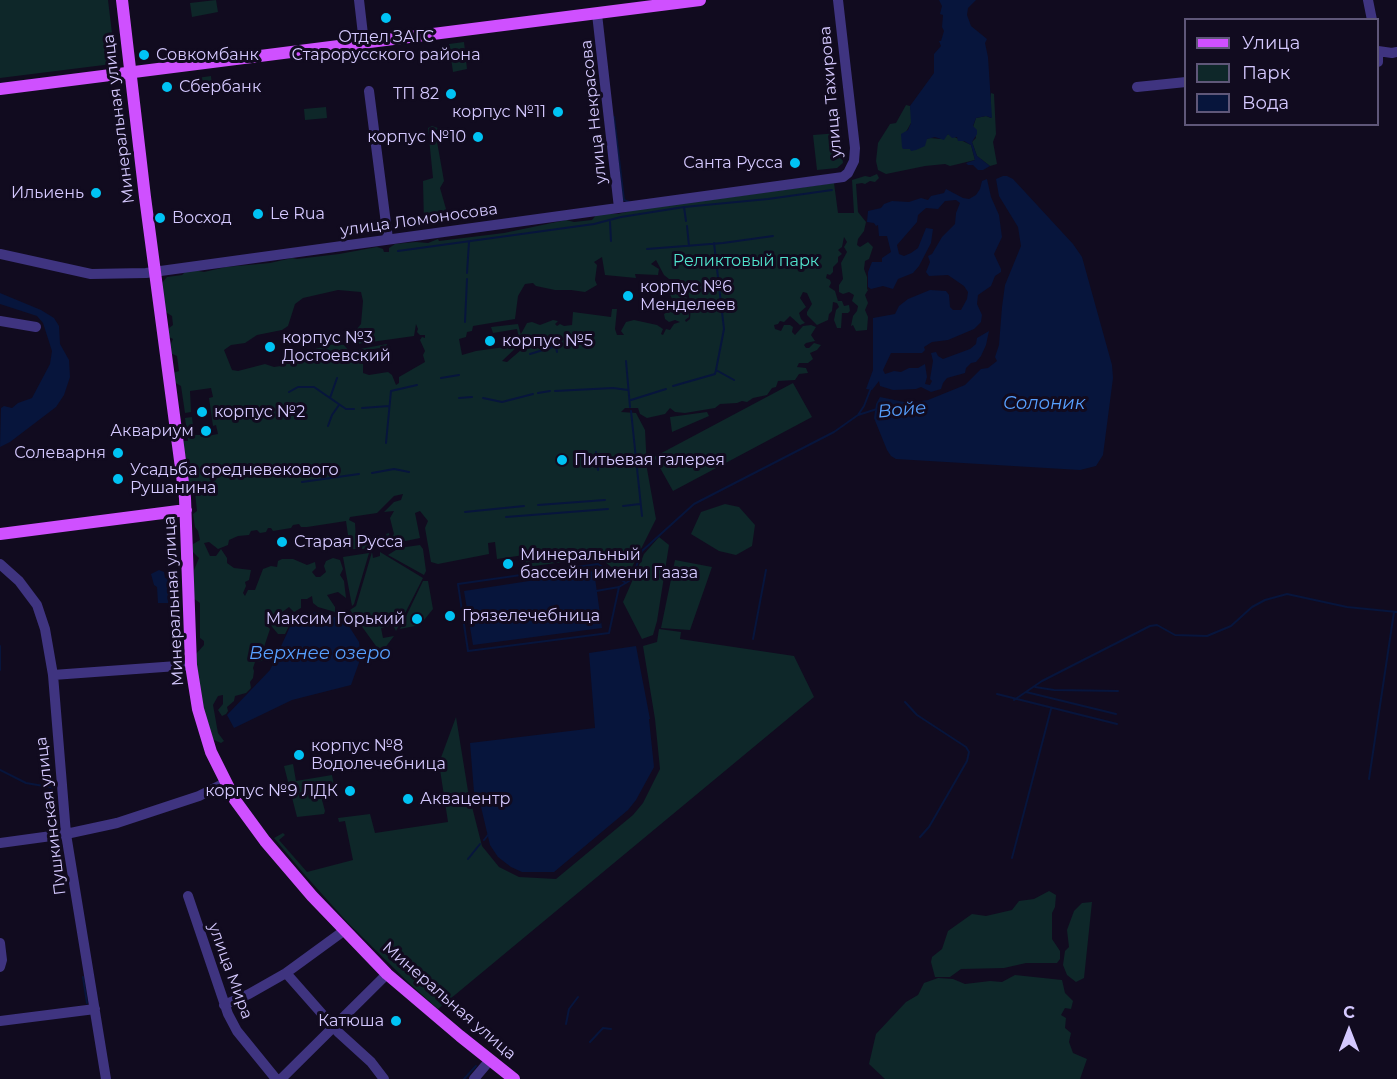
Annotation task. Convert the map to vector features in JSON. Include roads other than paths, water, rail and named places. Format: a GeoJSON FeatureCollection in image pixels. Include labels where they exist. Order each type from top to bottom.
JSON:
{"type":"FeatureCollection","features":[{"type":"Feature","properties":{"kind":"main road","name":"Минеральная улица"},"geometry":{"type":"LineString","coordinates":[[122,0],[182,511],[191,665],[202,726],[211,752],[225,783],[265,841],[312,896],[387,974],[514,1079]]}},
{"type":"Feature","properties":{"kind":"main road"},"geometry":{"type":"LineString","coordinates":[[0,89],[700,0]]}},
{"type":"Feature","properties":{"kind":"main road"},"geometry":{"type":"LineString","coordinates":[[0,534],[182,511]]}},
{"type":"Feature","properties":{"kind":"street"},"geometry":{"type":"LineString","coordinates":[[359,0],[364,43]]}},
{"type":"Feature","properties":{"kind":"street","name":"улица Тахирова"},"geometry":{"type":"LineString","coordinates":[[837,0],[855,148],[851,169],[843,177]]}},
{"type":"Feature","properties":{"kind":"street"},"geometry":{"type":"LineString","coordinates":[[1368,0],[1372,18]]}},
{"type":"Feature","properties":{"kind":"street","name":"улица Некрасова"},"geometry":{"type":"LineString","coordinates":[[597,14],[619,208]]}},
{"type":"Feature","properties":{"kind":"street"},"geometry":{"type":"LineString","coordinates":[[1379,53],[1397,52]]}},
{"type":"Feature","properties":{"kind":"street"},"geometry":{"type":"LineString","coordinates":[[1137,87],[1184,82]]}},
{"type":"Feature","properties":{"kind":"street"},"geometry":{"type":"LineString","coordinates":[[369,91],[388,239]]}},
{"type":"Feature","properties":{"kind":"street","name":"улица Ломоносова"},"geometry":{"type":"LineString","coordinates":[[0,254],[104,276],[155,272],[843,177]]}},
{"type":"Feature","properties":{"kind":"street"},"geometry":{"type":"LineString","coordinates":[[0,321],[36,327]]}},
{"type":"Feature","properties":{"kind":"street","name":"Пушкинская улица"},"geometry":{"type":"LineString","coordinates":[[0,565],[19,581],[41,612],[53,675],[66,834],[106,1079]]}},
{"type":"Feature","properties":{"kind":"street"},"geometry":{"type":"LineString","coordinates":[[53,675],[191,665]]}},
{"type":"Feature","properties":{"kind":"street"},"geometry":{"type":"LineString","coordinates":[[0,843],[66,834],[142,815],[199,796],[225,783]]}},
{"type":"Feature","properties":{"kind":"street","name":"улица Мира"},"geometry":{"type":"LineString","coordinates":[[189,896],[224,1005],[233,1025],[276,1079]]}},
{"type":"Feature","properties":{"kind":"street"},"geometry":{"type":"LineString","coordinates":[[224,1005],[286,973],[345,930]]}},
{"type":"Feature","properties":{"kind":"street"},"geometry":{"type":"LineString","coordinates":[[0,944],[2,960],[0,967]]}},
{"type":"Feature","properties":{"kind":"street"},"geometry":{"type":"LineString","coordinates":[[286,973],[334,1027],[371,1062],[384,1079]]}},
{"type":"Feature","properties":{"kind":"street"},"geometry":{"type":"LineString","coordinates":[[281,1079],[387,974]]}},
{"type":"Feature","properties":{"kind":"street"},"geometry":{"type":"LineString","coordinates":[[0,1021],[95,1009]]}},
{"type":"Feature","properties":{"kind":"street"},"geometry":{"type":"LineString","coordinates":[[474,1079],[490,1060]]}},
{"type":"Feature","properties":{"kind":"water"},"geometry":{"type":"Polygon","coordinates":[[[939,0],[976,0],[968,8],[967,15],[971,26],[987,39],[985,43],[992,118],[986,116],[976,118],[973,126],[977,134],[972,142],[977,156],[990,166],[983,170],[978,170],[966,163],[975,160],[971,145],[958,141],[957,137],[952,138],[948,134],[944,140],[935,137],[927,139],[925,146],[916,150],[911,151],[902,147],[901,134],[908,130],[911,123],[910,106],[934,73],[934,54],[941,46],[939,41],[944,31],[943,15],[940,14],[942,6],[939,0]]]}},
{"type":"Feature","properties":{"kind":"water","name":"Солоник"},"geometry":{"type":"Polygon","coordinates":[[[1003,176],[1013,179],[1073,244],[1082,257],[1112,365],[1113,378],[1103,455],[1096,466],[1080,470],[896,459],[887,450],[874,418],[876,404],[880,397],[909,403],[928,400],[965,385],[981,369],[988,368],[997,361],[995,357],[999,345],[1005,285],[1021,246],[1018,227],[999,196],[996,179],[1003,176]]]}},
{"type":"Feature","properties":{"kind":"water"},"geometry":{"type":"Polygon","coordinates":[[[987,179],[991,197],[999,215],[1002,237],[994,254],[1001,272],[995,276],[991,286],[978,295],[977,304],[982,315],[981,322],[974,329],[948,340],[932,342],[924,347],[925,350],[922,353],[891,353],[883,370],[885,374],[894,371],[901,372],[925,364],[927,377],[925,384],[930,385],[933,361],[931,353],[936,352],[943,359],[970,349],[976,344],[977,338],[989,331],[981,356],[966,368],[965,373],[947,378],[941,389],[931,392],[921,387],[893,390],[880,386],[879,381],[872,390],[866,389],[873,370],[873,318],[895,314],[899,306],[908,299],[930,290],[946,291],[949,295],[950,307],[953,310],[961,310],[968,292],[964,286],[948,275],[929,276],[926,272],[930,262],[928,256],[955,224],[960,203],[956,200],[945,201],[938,209],[926,208],[918,215],[917,222],[897,245],[899,254],[904,256],[918,248],[926,228],[933,229],[931,243],[919,266],[913,273],[898,279],[893,289],[883,286],[871,289],[868,287],[868,272],[872,262],[882,262],[882,258],[891,252],[887,236],[879,236],[878,225],[867,222],[868,211],[881,208],[892,201],[909,202],[921,198],[928,200],[931,196],[944,193],[946,189],[969,199],[976,195],[982,181],[987,179]]]}},
{"type":"Feature","properties":{"kind":"water"},"geometry":{"type":"Polygon","coordinates":[[[0,293],[54,318],[59,326],[60,344],[69,360],[70,377],[64,395],[56,407],[0,447],[1,408],[4,406],[12,408],[32,398],[50,364],[52,351],[43,323],[37,316],[0,304],[0,293]]]}},
{"type":"Feature","properties":{"kind":"water"},"geometry":{"type":"Polygon","coordinates":[[[159,570],[164,572],[165,578],[171,579],[168,603],[158,603],[157,587],[154,585],[151,574],[159,570]]]}},
{"type":"Feature","properties":{"kind":"water"},"geometry":{"type":"Polygon","coordinates":[[[594,571],[602,628],[473,645],[464,591],[594,571]]]}},
{"type":"Feature","properties":{"kind":"water","name":"Верхнее озеро"},"geometry":{"type":"Polygon","coordinates":[[[317,612],[345,620],[359,642],[361,657],[351,685],[292,700],[234,728],[227,715],[270,670],[295,616],[317,612]]]}},
{"type":"Feature","properties":{"kind":"water"},"geometry":{"type":"Polygon","coordinates":[[[636,646],[650,719],[654,767],[636,800],[628,810],[554,872],[522,872],[511,867],[498,857],[490,845],[481,807],[474,792],[470,743],[595,728],[589,653],[636,646]]]}},
{"type":"Feature","properties":{"kind":"waterway"},"geometry":{"type":"LineString","coordinates":[[614,117],[624,200],[629,202]]}},
{"type":"Feature","properties":{"kind":"waterway"},"geometry":{"type":"LineString","coordinates":[[398,251],[594,224],[621,217],[684,207],[832,190]]}},
{"type":"Feature","properties":{"kind":"waterway"},"geometry":{"type":"LineString","coordinates":[[684,207],[686,221]]}},
{"type":"Feature","properties":{"kind":"waterway"},"geometry":{"type":"LineString","coordinates":[[610,222],[611,241]]}},
{"type":"Feature","properties":{"kind":"waterway"},"geometry":{"type":"LineString","coordinates":[[687,226],[689,246]]}},
{"type":"Feature","properties":{"kind":"waterway"},"geometry":{"type":"LineString","coordinates":[[647,249],[723,243],[773,236]]}},
{"type":"Feature","properties":{"kind":"waterway"},"geometry":{"type":"LineString","coordinates":[[467,273],[469,242]]}},
{"type":"Feature","properties":{"kind":"waterway"},"geometry":{"type":"LineString","coordinates":[[673,386],[715,374],[724,329],[714,243]]}},
{"type":"Feature","properties":{"kind":"waterway"},"geometry":{"type":"LineString","coordinates":[[465,322],[467,279]]}},
{"type":"Feature","properties":{"kind":"waterway"},"geometry":{"type":"LineString","coordinates":[[554,336],[557,352]]}},
{"type":"Feature","properties":{"kind":"waterway"},"geometry":{"type":"LineString","coordinates":[[530,354],[556,346]]}},
{"type":"Feature","properties":{"kind":"waterway"},"geometry":{"type":"LineString","coordinates":[[626,361],[630,407]]}},
{"type":"Feature","properties":{"kind":"waterway"},"geometry":{"type":"LineString","coordinates":[[716,370],[734,380]]}},
{"type":"Feature","properties":{"kind":"waterway"},"geometry":{"type":"LineString","coordinates":[[441,378],[459,375]]}},
{"type":"Feature","properties":{"kind":"waterway"},"geometry":{"type":"LineString","coordinates":[[330,398],[337,378]]}},
{"type":"Feature","properties":{"kind":"waterway"},"geometry":{"type":"LineString","coordinates":[[386,443],[391,391],[417,385]]}},
{"type":"Feature","properties":{"kind":"waterway"},"geometry":{"type":"LineString","coordinates":[[289,392],[298,387],[314,387],[346,409],[354,409]]}},
{"type":"Feature","properties":{"kind":"waterway"},"geometry":{"type":"LineString","coordinates":[[555,391],[613,388],[628,390]]}},
{"type":"Feature","properties":{"kind":"waterway"},"geometry":{"type":"LineString","coordinates":[[858,415],[871,388]]}},
{"type":"Feature","properties":{"kind":"waterway"},"geometry":{"type":"LineString","coordinates":[[631,400],[666,389]]}},
{"type":"Feature","properties":{"kind":"waterway"},"geometry":{"type":"LineString","coordinates":[[538,393],[550,391]]}},
{"type":"Feature","properties":{"kind":"waterway"},"geometry":{"type":"LineString","coordinates":[[483,398],[502,402],[533,394]]}},
{"type":"Feature","properties":{"kind":"waterway"},"geometry":{"type":"LineString","coordinates":[[459,398],[472,397]]}},
{"type":"Feature","properties":{"kind":"waterway"},"geometry":{"type":"LineString","coordinates":[[328,426],[339,405]]}},
{"type":"Feature","properties":{"kind":"waterway"},"geometry":{"type":"LineString","coordinates":[[362,408],[389,406]]}},
{"type":"Feature","properties":{"kind":"waterway","name":"Войе"},"geometry":{"type":"LineString","coordinates":[[596,591],[619,587],[629,581],[642,551],[694,504],[834,432],[858,415],[877,409]]}},
{"type":"Feature","properties":{"kind":"waterway"},"geometry":{"type":"LineString","coordinates":[[631,411],[642,516]]}},
{"type":"Feature","properties":{"kind":"waterway"},"geometry":{"type":"LineString","coordinates":[[596,452],[598,470]]}},
{"type":"Feature","properties":{"kind":"waterway"},"geometry":{"type":"LineString","coordinates":[[372,473],[394,469],[409,472]]}},
{"type":"Feature","properties":{"kind":"waterway"},"geometry":{"type":"LineString","coordinates":[[302,482],[359,474]]}},
{"type":"Feature","properties":{"kind":"waterway"},"geometry":{"type":"LineString","coordinates":[[538,505],[605,500]]}},
{"type":"Feature","properties":{"kind":"waterway"},"geometry":{"type":"LineString","coordinates":[[623,506],[640,504]]}},
{"type":"Feature","properties":{"kind":"waterway"},"geometry":{"type":"LineString","coordinates":[[465,512],[524,506]]}},
{"type":"Feature","properties":{"kind":"waterway"},"geometry":{"type":"LineString","coordinates":[[506,517],[608,509]]}},
{"type":"Feature","properties":{"kind":"waterway"},"geometry":{"type":"LineString","coordinates":[[619,587],[609,633],[468,651],[458,584],[598,564],[626,583]]}},
{"type":"Feature","properties":{"kind":"waterway"},"geometry":{"type":"LineString","coordinates":[[753,639],[766,570]]}},
{"type":"Feature","properties":{"kind":"waterway"},"geometry":{"type":"LineString","coordinates":[[1014,700],[1042,681],[1150,626],[1157,625],[1175,635],[1207,636],[1231,626],[1252,607],[1265,600],[1287,594],[1347,607],[1397,612]]}},
{"type":"Feature","properties":{"kind":"waterway"},"geometry":{"type":"LineString","coordinates":[[1369,779],[1394,612]]}},
{"type":"Feature","properties":{"kind":"waterway"},"geometry":{"type":"LineString","coordinates":[[0,646],[0,670]]}},
{"type":"Feature","properties":{"kind":"waterway"},"geometry":{"type":"LineString","coordinates":[[1035,687],[1054,690],[1118,691]]}},
{"type":"Feature","properties":{"kind":"waterway"},"geometry":{"type":"LineString","coordinates":[[1026,692],[1116,714]]}},
{"type":"Feature","properties":{"kind":"waterway"},"geometry":{"type":"LineString","coordinates":[[997,694],[1117,724]]}},
{"type":"Feature","properties":{"kind":"waterway"},"geometry":{"type":"LineString","coordinates":[[905,702],[917,715],[966,747],[969,752],[967,761],[929,827],[920,837]]}},
{"type":"Feature","properties":{"kind":"waterway"},"geometry":{"type":"LineString","coordinates":[[1012,858],[1051,709]]}},
{"type":"Feature","properties":{"kind":"waterway"},"geometry":{"type":"LineString","coordinates":[[0,770],[26,783],[55,788]]}},
{"type":"Feature","properties":{"kind":"waterway"},"geometry":{"type":"LineString","coordinates":[[484,840],[488,835]]}},
{"type":"Feature","properties":{"kind":"waterway"},"geometry":{"type":"LineString","coordinates":[[468,859],[480,844]]}},
{"type":"Feature","properties":{"kind":"waterway"},"geometry":{"type":"LineString","coordinates":[[83,977],[87,1003]]}},
{"type":"Feature","properties":{"kind":"waterway"},"geometry":{"type":"LineString","coordinates":[[566,1024],[569,1009],[578,997]]}},
{"type":"Feature","properties":{"kind":"waterway"},"geometry":{"type":"LineString","coordinates":[[590,1042],[603,1028],[611,1029]]}},
{"type":"Feature","properties":{"kind":"waterway"},"geometry":{"type":"LineString","coordinates":[[464,1079],[476,1066]]}},
{"type":"Feature","properties":{"kind":"place","name":"Отдел ЗАГС Старорусского района"},"geometry":{"type":"Point","coordinates":[386,18]}},
{"type":"Feature","properties":{"kind":"place","name":"Совкомбанк"},"geometry":{"type":"Point","coordinates":[144,55]}},
{"type":"Feature","properties":{"kind":"place","name":"Сбербанк"},"geometry":{"type":"Point","coordinates":[167,87]}},
{"type":"Feature","properties":{"kind":"place","name":"ТП 82"},"geometry":{"type":"Point","coordinates":[451,94]}},
{"type":"Feature","properties":{"kind":"place","name":"корпус №11"},"geometry":{"type":"Point","coordinates":[558,112]}},
{"type":"Feature","properties":{"kind":"place","name":"корпус №10"},"geometry":{"type":"Point","coordinates":[478,137]}},
{"type":"Feature","properties":{"kind":"place","name":"Санта Русса"},"geometry":{"type":"Point","coordinates":[795,163]}},
{"type":"Feature","properties":{"kind":"place","name":"Ильиень"},"geometry":{"type":"Point","coordinates":[96,193]}},
{"type":"Feature","properties":{"kind":"place","name":"Le Rua"},"geometry":{"type":"Point","coordinates":[258,214]}},
{"type":"Feature","properties":{"kind":"place","name":"Восход"},"geometry":{"type":"Point","coordinates":[160,218]}},
{"type":"Feature","properties":{"kind":"place","name":"корпус №6 Менделеев"},"geometry":{"type":"Point","coordinates":[628,296]}},
{"type":"Feature","properties":{"kind":"place","name":"корпус №5"},"geometry":{"type":"Point","coordinates":[490,341]}},
{"type":"Feature","properties":{"kind":"place","name":"корпус №3 Достоевский"},"geometry":{"type":"Point","coordinates":[270,347]}},
{"type":"Feature","properties":{"kind":"place","name":"корпус №2"},"geometry":{"type":"Point","coordinates":[202,412]}},
{"type":"Feature","properties":{"kind":"place","name":"Аквариум"},"geometry":{"type":"Point","coordinates":[206,431]}},
{"type":"Feature","properties":{"kind":"place","name":"Солеварня"},"geometry":{"type":"Point","coordinates":[118,453]}},
{"type":"Feature","properties":{"kind":"place","name":"Питьевая галерея"},"geometry":{"type":"Point","coordinates":[562,460]}},
{"type":"Feature","properties":{"kind":"place","name":"Усадьба средневекового Рушанина"},"geometry":{"type":"Point","coordinates":[118,479]}},
{"type":"Feature","properties":{"kind":"place","name":"Старая Русса"},"geometry":{"type":"Point","coordinates":[282,542]}},
{"type":"Feature","properties":{"kind":"place","name":"Минеральный бассейн имени Гааза"},"geometry":{"type":"Point","coordinates":[508,564]}},
{"type":"Feature","properties":{"kind":"place","name":"Грязелечебница"},"geometry":{"type":"Point","coordinates":[450,616]}},
{"type":"Feature","properties":{"kind":"place","name":"Максим Горький"},"geometry":{"type":"Point","coordinates":[417,619]}},
{"type":"Feature","properties":{"kind":"place","name":"корпус №8 Водолечебница"},"geometry":{"type":"Point","coordinates":[299,755]}},
{"type":"Feature","properties":{"kind":"place","name":"корпус №9 ЛДК"},"geometry":{"type":"Point","coordinates":[350,791]}},
{"type":"Feature","properties":{"kind":"place","name":"Аквацентр"},"geometry":{"type":"Point","coordinates":[408,799]}},
{"type":"Feature","properties":{"kind":"place","name":"Катюша"},"geometry":{"type":"Point","coordinates":[396,1021]}},
{"type":"Feature","properties":{"kind":"park label","name":"Реликтовый парк"},"geometry":{"type":"Point","coordinates":[746,261]}}]}
